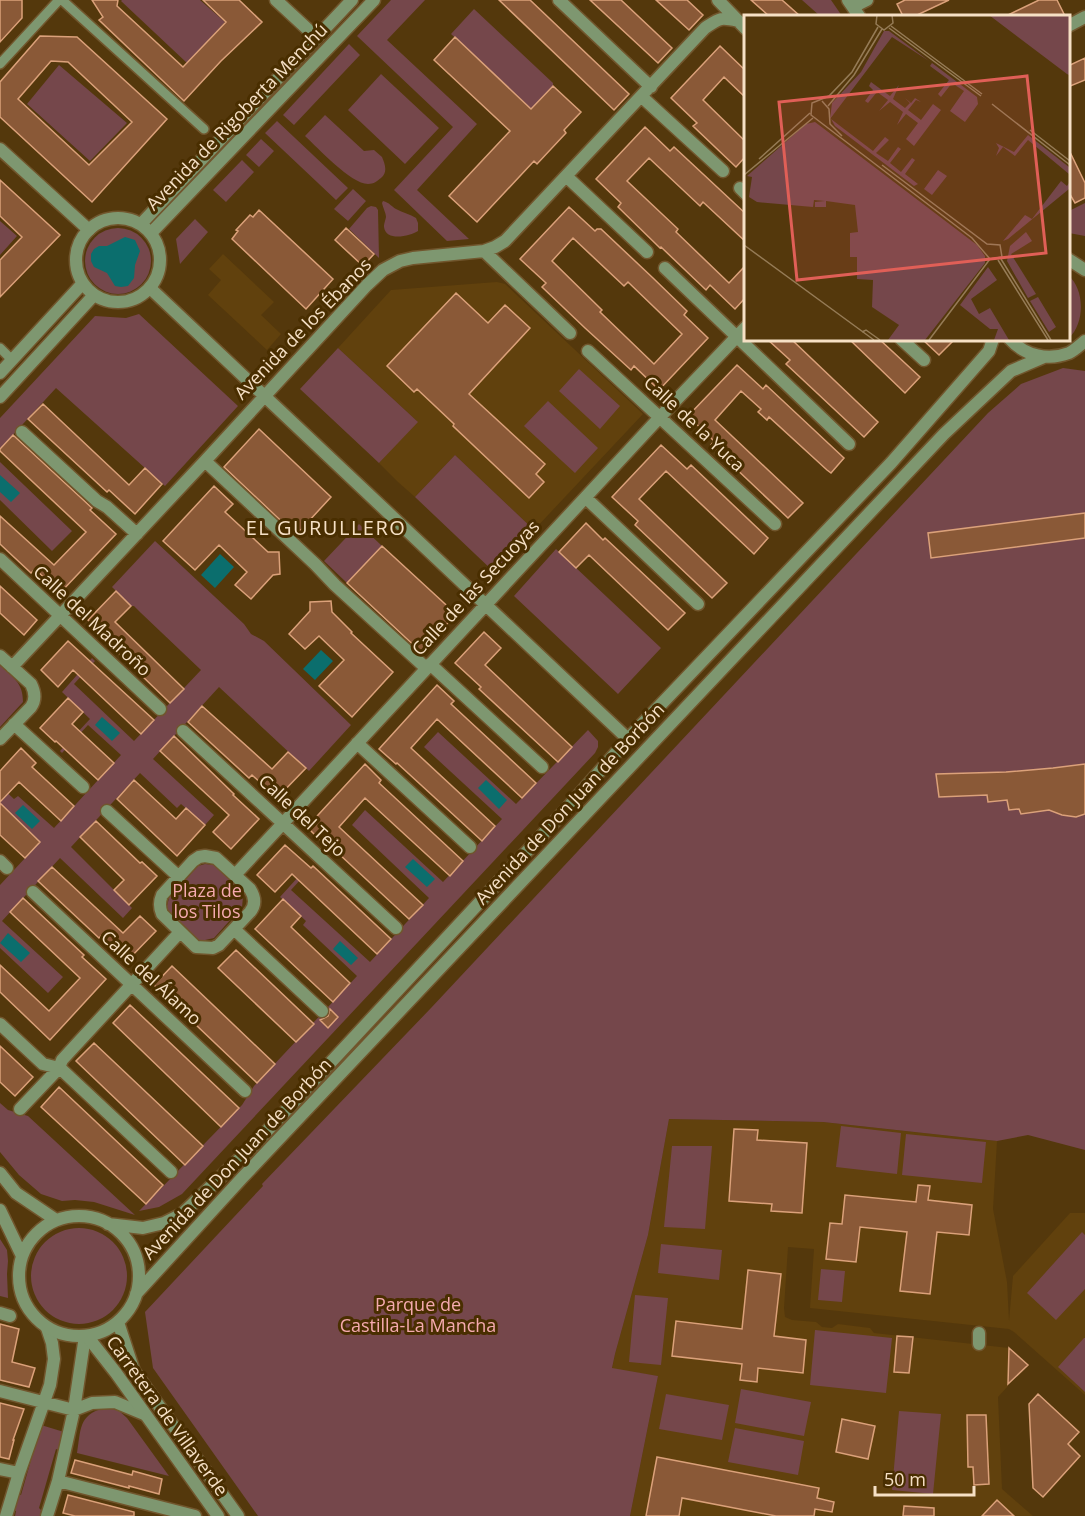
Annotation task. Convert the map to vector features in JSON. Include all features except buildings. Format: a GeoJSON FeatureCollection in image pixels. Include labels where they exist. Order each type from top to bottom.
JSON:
{"type":"FeatureCollection","features":[{"type":"Feature","properties":{"kind":"street"},"geometry":{"type":"LineString","coordinates":[[0,64],[61,0],[204,129]]}},
{"type":"Feature","properties":{"kind":"street"},"geometry":{"type":"LineString","coordinates":[[276,0],[316,37]]}},
{"type":"Feature","properties":{"kind":"street","name":"Avenida de Rigoberta Menchú"},"geometry":{"type":"LineString","coordinates":[[141,224],[352,0]]}},
{"type":"Feature","properties":{"kind":"street","name":"Avenida de Rigoberta Menchú"},"geometry":{"type":"LineString","coordinates":[[151,233],[374,0]]}},
{"type":"Feature","properties":{"kind":"street"},"geometry":{"type":"LineString","coordinates":[[559,0],[651,87]]}},
{"type":"Feature","properties":{"kind":"street"},"geometry":{"type":"LineString","coordinates":[[718,0],[742,25]]}},
{"type":"Feature","properties":{"kind":"street"},"geometry":{"type":"LineString","coordinates":[[853,8],[867,0]]}},
{"type":"Feature","properties":{"kind":"street"},"geometry":{"type":"LineString","coordinates":[[1070,25],[1085,17]]}},
{"type":"Feature","properties":{"kind":"street","name":"Avenida de los Ébanos"},"geometry":{"type":"LineString","coordinates":[[12,667],[383,270],[400,261],[412,258],[484,251],[505,241],[705,28],[718,19],[725,18],[742,25]]}},
{"type":"Feature","properties":{"kind":"street"},"geometry":{"type":"LineString","coordinates":[[642,97],[723,171]]}},
{"type":"Feature","properties":{"kind":"street"},"geometry":{"type":"LineString","coordinates":[[0,149],[89,230]]}},
{"type":"Feature","properties":{"kind":"street"},"geometry":{"type":"LineString","coordinates":[[566,176],[647,252]]}},
{"type":"Feature","properties":{"kind":"street"},"geometry":{"type":"LineString","coordinates":[[128,219],[141,224],[151,233],[157,243],[160,267],[150,288],[141,296],[123,302],[105,300],[94,295],[83,283],[76,266],[76,255],[84,234],[93,225],[104,220],[128,219]]}},
{"type":"Feature","properties":{"kind":"street"},"geometry":{"type":"LineString","coordinates":[[484,251],[570,333]]}},
{"type":"Feature","properties":{"kind":"street"},"geometry":{"type":"LineString","coordinates":[[1070,260],[1085,270]]}},
{"type":"Feature","properties":{"kind":"street"},"geometry":{"type":"LineString","coordinates":[[665,268],[849,444]]}},
{"type":"Feature","properties":{"kind":"street"},"geometry":{"type":"LineString","coordinates":[[0,373],[83,283]]}},
{"type":"Feature","properties":{"kind":"street"},"geometry":{"type":"LineString","coordinates":[[150,288],[628,739]]}},
{"type":"Feature","properties":{"kind":"street"},"geometry":{"type":"LineString","coordinates":[[0,397],[94,295]]}},
{"type":"Feature","properties":{"kind":"street","name":"Calle de las Secuoyas"},"geometry":{"type":"LineString","coordinates":[[235,875],[485,604],[744,329]]}},
{"type":"Feature","properties":{"kind":"street"},"geometry":{"type":"LineString","coordinates":[[902,340],[924,360]]}},
{"type":"Feature","properties":{"kind":"street","name":"Avenida de Don Juan de Borbón"},"geometry":{"type":"LineString","coordinates":[[108,1224],[143,1228],[164,1223],[182,1214],[253,1146],[563,813],[628,739],[891,463],[990,351],[993,340]]}},
{"type":"Feature","properties":{"kind":"street"},"geometry":{"type":"LineString","coordinates":[[1011,340],[1027,352],[1044,357]]}},
{"type":"Feature","properties":{"kind":"street","name":"Avenida de Don Juan de Borbón"},"geometry":{"type":"LineString","coordinates":[[136,1294],[944,434],[1011,371],[1044,357],[1055,357],[1071,352],[1085,341]]}},
{"type":"Feature","properties":{"kind":"street"},"geometry":{"type":"LineString","coordinates":[[0,348],[12,360]]}},
{"type":"Feature","properties":{"kind":"street","name":"Calle de la Yuca"},"geometry":{"type":"LineString","coordinates":[[588,351],[775,524]]}},
{"type":"Feature","properties":{"kind":"street"},"geometry":{"type":"LineString","coordinates":[[22,432],[97,501],[137,534]]}},
{"type":"Feature","properties":{"kind":"street"},"geometry":{"type":"LineString","coordinates":[[205,461],[335,585],[542,767]]}},
{"type":"Feature","properties":{"kind":"street"},"geometry":{"type":"LineString","coordinates":[[586,498],[698,604]]}},
{"type":"Feature","properties":{"kind":"street","name":"Calle del Madroño"},"geometry":{"type":"LineString","coordinates":[[0,559],[160,709]]}},
{"type":"Feature","properties":{"kind":"street"},"geometry":{"type":"LineString","coordinates":[[0,656],[31,684],[34,690],[31,707],[0,739]]}},
{"type":"Feature","properties":{"kind":"street"},"geometry":{"type":"LineString","coordinates":[[14,724],[83,787]]}},
{"type":"Feature","properties":{"kind":"street","name":"Calle del Tejo"},"geometry":{"type":"LineString","coordinates":[[183,731],[396,928]]}},
{"type":"Feature","properties":{"kind":"street"},"geometry":{"type":"LineString","coordinates":[[357,743],[470,847]]}},
{"type":"Feature","properties":{"kind":"street"},"geometry":{"type":"LineString","coordinates":[[107,810],[178,877]]}},
{"type":"Feature","properties":{"kind":"street"},"geometry":{"type":"LineString","coordinates":[[199,857],[216,858],[235,875],[254,895],[253,908],[219,945],[213,948],[196,947],[162,914],[159,902],[162,895],[199,857]]}},
{"type":"Feature","properties":{"kind":"street","name":"Calle del Álamo"},"geometry":{"type":"LineString","coordinates":[[33,892],[245,1091]]}},
{"type":"Feature","properties":{"kind":"street"},"geometry":{"type":"LineString","coordinates":[[234,929],[322,1011]]}},
{"type":"Feature","properties":{"kind":"street"},"geometry":{"type":"LineString","coordinates":[[20,1109],[180,932]]}},
{"type":"Feature","properties":{"kind":"street"},"geometry":{"type":"LineString","coordinates":[[0,1024],[43,1064],[59,1068],[171,1172]]}},
{"type":"Feature","properties":{"kind":"street"},"geometry":{"type":"LineString","coordinates":[[0,1173],[16,1194],[56,1220]]}},
{"type":"Feature","properties":{"kind":"street"},"geometry":{"type":"LineString","coordinates":[[0,1210],[22,1256]]}},
{"type":"Feature","properties":{"kind":"street"},"geometry":{"type":"LineString","coordinates":[[73,1216],[91,1217],[108,1224],[124,1236],[135,1254],[139,1274],[136,1294],[129,1309],[118,1322],[104,1332],[86,1336],[66,1336],[47,1328],[32,1314],[22,1297],[18,1276],[22,1256],[29,1241],[41,1229],[56,1220],[73,1216]]}},
{"type":"Feature","properties":{"kind":"street","name":"Carretera de Villaverde"},"geometry":{"type":"LineString","coordinates":[[118,1322],[134,1371],[238,1516]]}},
{"type":"Feature","properties":{"kind":"street"},"geometry":{"type":"LineString","coordinates":[[6,1516],[50,1385],[54,1359],[47,1328]]}},
{"type":"Feature","properties":{"kind":"street"},"geometry":{"type":"LineString","coordinates":[[47,1516],[58,1481],[74,1410],[86,1336]]}},
{"type":"Feature","properties":{"kind":"street","name":"Carretera de Villaverde"},"geometry":{"type":"LineString","coordinates":[[86,1336],[116,1373],[218,1516]]}},
{"type":"Feature","properties":{"kind":"street"},"geometry":{"type":"LineString","coordinates":[[0,1391],[74,1410],[92,1403],[114,1402],[144,1414]]}},
{"type":"Feature","properties":{"kind":"street"},"geometry":{"type":"LineString","coordinates":[[0,1469],[19,1473]]}},
{"type":"Feature","properties":{"kind":"street"},"geometry":{"type":"LineString","coordinates":[[58,1481],[195,1515]]}},
{"type":"Feature","properties":{"kind":"shaded area"},"geometry":{"type":"Polygon","coordinates":[[[223,254],[274,302],[261,315],[281,334],[267,350],[208,295],[221,280],[209,269],[223,254]]]}},
{"type":"Feature","properties":{"kind":"shaded area"},"geometry":{"type":"Polygon","coordinates":[[[497,282],[505,284],[643,414],[534,530],[455,455],[415,497],[398,482],[379,463],[417,421],[338,348],[391,290],[497,282]]]}},
{"type":"Feature","properties":{"kind":"shaded area"},"geometry":{"type":"Polygon","coordinates":[[[669,1119],[823,1122],[997,1141],[993,1209],[1007,1282],[1009,1321],[1013,1276],[1070,1213],[1085,1213],[1085,1395],[1009,1329],[810,1308],[814,1249],[788,1247],[785,1317],[792,1320],[816,1322],[822,1327],[832,1328],[838,1324],[870,1328],[874,1333],[1009,1348],[1008,1386],[998,1397],[1002,1489],[1033,1516],[630,1516],[658,1376],[612,1369],[648,1235],[669,1119]]]}},
{"type":"Feature","properties":{"kind":"green space"},"geometry":{"type":"Polygon","coordinates":[[[122,0],[200,0],[225,22],[187,63],[122,0]]]}},
{"type":"Feature","properties":{"kind":"green space"},"geometry":{"type":"Polygon","coordinates":[[[391,0],[425,0],[387,40],[477,124],[417,190],[469,239],[447,241],[394,190],[453,127],[357,36],[391,0]]]}},
{"type":"Feature","properties":{"kind":"green space"},"geometry":{"type":"Polygon","coordinates":[[[802,0],[831,0],[841,15],[819,15],[802,0]]]}},
{"type":"Feature","properties":{"kind":"green space"},"geometry":{"type":"Polygon","coordinates":[[[474,9],[553,83],[553,86],[531,109],[451,34],[474,9]]]}},
{"type":"Feature","properties":{"kind":"green space"},"geometry":{"type":"Polygon","coordinates":[[[349,44],[360,55],[294,125],[283,115],[349,44]]]}},
{"type":"Feature","properties":{"kind":"green space"},"geometry":{"type":"Polygon","coordinates":[[[59,65],[127,123],[90,161],[27,104],[59,65]]]}},
{"type":"Feature","properties":{"kind":"green space"},"geometry":{"type":"Polygon","coordinates":[[[381,74],[439,128],[405,164],[348,110],[381,74]]]}},
{"type":"Feature","properties":{"kind":"green space"},"geometry":{"type":"Polygon","coordinates":[[[325,115],[364,151],[374,150],[382,157],[385,171],[381,178],[368,184],[353,178],[305,136],[325,115]]]}},
{"type":"Feature","properties":{"kind":"green space"},"geometry":{"type":"Polygon","coordinates":[[[277,121],[348,188],[336,200],[265,133],[277,121]]]}},
{"type":"Feature","properties":{"kind":"green space"},"geometry":{"type":"Polygon","coordinates":[[[261,139],[274,151],[259,167],[246,155],[261,139]]]}},
{"type":"Feature","properties":{"kind":"green space"},"geometry":{"type":"Polygon","coordinates":[[[242,160],[254,172],[226,202],[213,190],[242,160]]]}},
{"type":"Feature","properties":{"kind":"green space"},"geometry":{"type":"Polygon","coordinates":[[[353,189],[366,201],[348,221],[334,209],[353,189]]]}},
{"type":"Feature","properties":{"kind":"green space"},"geometry":{"type":"Polygon","coordinates":[[[383,201],[416,218],[418,231],[404,236],[389,235],[384,227],[386,217],[383,201]]]}},
{"type":"Feature","properties":{"kind":"green space"},"geometry":{"type":"Polygon","coordinates":[[[1085,203],[1085,236],[1070,233],[1070,210],[1085,203]]]}},
{"type":"Feature","properties":{"kind":"green space"},"geometry":{"type":"Polygon","coordinates":[[[371,206],[378,210],[379,258],[349,229],[371,206]]]}},
{"type":"Feature","properties":{"kind":"green space"},"geometry":{"type":"Polygon","coordinates":[[[195,219],[208,232],[180,264],[176,239],[195,219]]]}},
{"type":"Feature","properties":{"kind":"green space"},"geometry":{"type":"Polygon","coordinates":[[[0,221],[17,236],[0,255],[0,221]]]}},
{"type":"Feature","properties":{"kind":"green space"},"geometry":{"type":"Polygon","coordinates":[[[118,228],[131,231],[141,238],[148,248],[151,261],[148,274],[141,284],[131,291],[118,294],[105,291],[95,284],[88,274],[85,261],[88,248],[95,238],[105,231],[118,228]]]}},
{"type":"Feature","properties":{"kind":"green space"},"geometry":{"type":"Polygon","coordinates":[[[1070,277],[1078,289],[1081,306],[1074,332],[1070,337],[1070,277]]]}},
{"type":"Feature","properties":{"kind":"green space"},"geometry":{"type":"Polygon","coordinates":[[[139,314],[238,406],[165,486],[56,388],[0,449],[0,418],[95,316],[126,318],[139,314]]]}},
{"type":"Feature","properties":{"kind":"green space"},"geometry":{"type":"Polygon","coordinates":[[[338,348],[418,422],[379,463],[300,389],[338,348]]]}},
{"type":"Feature","properties":{"kind":"green space","name":"Parque de Castilla-La Mancha"},"geometry":{"type":"Polygon","coordinates":[[[1063,368],[1085,371],[1085,1150],[1028,1135],[997,1141],[823,1122],[669,1119],[648,1235],[612,1368],[658,1376],[630,1516],[258,1516],[153,1368],[145,1312],[263,1186],[262,1184],[431,1008],[988,413],[1021,384],[1063,368]]]}},
{"type":"Feature","properties":{"kind":"green space"},"geometry":{"type":"Polygon","coordinates":[[[579,369],[620,406],[600,429],[559,391],[579,369]]]}},
{"type":"Feature","properties":{"kind":"green space"},"geometry":{"type":"Polygon","coordinates":[[[548,401],[598,448],[575,473],[524,426],[548,401]]]}},
{"type":"Feature","properties":{"kind":"green space"},"geometry":{"type":"Polygon","coordinates":[[[455,455],[534,530],[494,572],[415,497],[455,455]]]}},
{"type":"Feature","properties":{"kind":"green space"},"geometry":{"type":"Polygon","coordinates":[[[0,462],[72,531],[52,551],[0,500],[0,462]]]}},
{"type":"Feature","properties":{"kind":"green space"},"geometry":{"type":"Polygon","coordinates":[[[359,524],[382,546],[347,583],[324,561],[359,524]]]}},
{"type":"Feature","properties":{"kind":"green space"},"geometry":{"type":"Polygon","coordinates":[[[155,541],[244,624],[251,634],[264,641],[351,725],[309,771],[219,687],[153,759],[214,815],[205,825],[181,804],[177,808],[140,773],[71,847],[132,908],[123,918],[60,858],[2,921],[63,977],[48,993],[0,948],[0,885],[40,842],[0,803],[0,786],[14,799],[18,796],[54,828],[121,755],[88,725],[62,753],[60,751],[90,719],[62,692],[92,658],[95,661],[74,684],[134,741],[201,670],[112,587],[155,541]]]}},
{"type":"Feature","properties":{"kind":"green space"},"geometry":{"type":"Polygon","coordinates":[[[556,549],[661,648],[618,694],[514,596],[556,549]]]}},
{"type":"Feature","properties":{"kind":"green space"},"geometry":{"type":"Polygon","coordinates":[[[0,665],[19,685],[23,702],[0,727],[0,665]]]}},
{"type":"Feature","properties":{"kind":"green space"},"geometry":{"type":"Polygon","coordinates":[[[588,730],[598,741],[595,753],[182,1194],[159,1207],[139,1211],[242,1105],[254,1086],[357,976],[303,925],[306,921],[280,897],[299,876],[301,879],[291,890],[370,962],[429,898],[352,825],[365,810],[443,882],[502,819],[424,747],[438,732],[516,804],[588,730]]]}},
{"type":"Feature","properties":{"kind":"green space","name":"Plaza de los Tilos"},"geometry":{"type":"Polygon","coordinates":[[[214,865],[240,890],[243,897],[242,907],[214,938],[199,940],[168,912],[167,906],[169,898],[198,866],[214,865]]]}},
{"type":"Feature","properties":{"kind":"green space"},"geometry":{"type":"Polygon","coordinates":[[[0,1103],[8,1110],[28,1116],[135,1215],[94,1202],[62,1201],[41,1194],[19,1175],[0,1152],[0,1103]]]}},
{"type":"Feature","properties":{"kind":"green space"},"geometry":{"type":"Polygon","coordinates":[[[841,1126],[901,1133],[897,1174],[836,1167],[841,1126]]]}},
{"type":"Feature","properties":{"kind":"green space"},"geometry":{"type":"Polygon","coordinates":[[[906,1134],[986,1142],[982,1183],[902,1175],[906,1134]]]}},
{"type":"Feature","properties":{"kind":"green space"},"geometry":{"type":"Polygon","coordinates":[[[672,1146],[712,1146],[705,1229],[664,1227],[672,1146]]]}},
{"type":"Feature","properties":{"kind":"green space"},"geometry":{"type":"Polygon","coordinates":[[[79,1228],[97,1231],[113,1242],[124,1258],[127,1276],[124,1294],[113,1310],[97,1321],[79,1324],[61,1321],[45,1310],[34,1294],[31,1276],[34,1258],[45,1242],[61,1231],[79,1228]]]}},
{"type":"Feature","properties":{"kind":"green space"},"geometry":{"type":"Polygon","coordinates":[[[1082,1232],[1085,1235],[1085,1289],[1056,1320],[1027,1293],[1082,1232]]]}},
{"type":"Feature","properties":{"kind":"green space"},"geometry":{"type":"Polygon","coordinates":[[[0,1239],[7,1250],[8,1298],[0,1296],[0,1239]]]}},
{"type":"Feature","properties":{"kind":"green space"},"geometry":{"type":"Polygon","coordinates":[[[661,1244],[722,1250],[719,1280],[658,1273],[661,1244]]]}},
{"type":"Feature","properties":{"kind":"green space"},"geometry":{"type":"Polygon","coordinates":[[[821,1269],[845,1271],[842,1302],[818,1300],[821,1269]]]}},
{"type":"Feature","properties":{"kind":"green space"},"geometry":{"type":"Polygon","coordinates":[[[635,1295],[668,1298],[661,1365],[629,1362],[635,1295]]]}},
{"type":"Feature","properties":{"kind":"green space"},"geometry":{"type":"Polygon","coordinates":[[[815,1330],[892,1338],[886,1393],[810,1385],[815,1330]]]}},
{"type":"Feature","properties":{"kind":"green space"},"geometry":{"type":"Polygon","coordinates":[[[1085,1338],[1085,1392],[1058,1367],[1085,1338]]]}},
{"type":"Feature","properties":{"kind":"green space"},"geometry":{"type":"Polygon","coordinates":[[[741,1389],[811,1402],[804,1436],[735,1423],[741,1389]]]}},
{"type":"Feature","properties":{"kind":"green space"},"geometry":{"type":"Polygon","coordinates":[[[666,1394],[729,1405],[722,1440],[659,1429],[666,1394]]]}},
{"type":"Feature","properties":{"kind":"green space"},"geometry":{"type":"Polygon","coordinates":[[[104,1408],[117,1409],[127,1418],[169,1476],[77,1453],[80,1430],[85,1419],[104,1408]]]}},
{"type":"Feature","properties":{"kind":"green space"},"geometry":{"type":"Polygon","coordinates":[[[899,1411],[941,1414],[933,1494],[892,1490],[899,1411]]]}},
{"type":"Feature","properties":{"kind":"green space"},"geometry":{"type":"Polygon","coordinates":[[[41,1425],[64,1432],[59,1450],[56,1449],[39,1508],[40,1516],[15,1516],[16,1511],[12,1510],[17,1494],[21,1495],[41,1425]]]}},
{"type":"Feature","properties":{"kind":"green space"},"geometry":{"type":"Polygon","coordinates":[[[735,1428],[804,1441],[798,1475],[728,1462],[735,1428]]]}},
{"type":"Feature","properties":{"kind":"water"},"geometry":{"type":"Polygon","coordinates":[[[125,237],[135,240],[140,251],[135,265],[134,278],[128,286],[121,287],[115,286],[107,273],[94,267],[91,254],[99,246],[107,246],[125,237]]]}},
{"type":"Feature","properties":{"kind":"water"},"geometry":{"type":"Polygon","coordinates":[[[0,475],[20,493],[11,502],[0,492],[0,475]]]}},
{"type":"Feature","properties":{"kind":"water"},"geometry":{"type":"Polygon","coordinates":[[[220,554],[234,567],[215,588],[201,575],[220,554]]]}},
{"type":"Feature","properties":{"kind":"water"},"geometry":{"type":"Polygon","coordinates":[[[321,650],[333,661],[315,680],[303,669],[321,650]]]}},
{"type":"Feature","properties":{"kind":"water"},"geometry":{"type":"Polygon","coordinates":[[[102,717],[120,733],[112,741],[95,725],[102,717]]]}},
{"type":"Feature","properties":{"kind":"water"},"geometry":{"type":"Polygon","coordinates":[[[486,780],[507,800],[499,809],[478,788],[486,780]]]}},
{"type":"Feature","properties":{"kind":"water"},"geometry":{"type":"Polygon","coordinates":[[[23,805],[40,821],[32,829],[15,813],[23,805]]]}},
{"type":"Feature","properties":{"kind":"water"},"geometry":{"type":"Polygon","coordinates":[[[413,859],[435,879],[427,887],[405,867],[413,859]]]}},
{"type":"Feature","properties":{"kind":"water"},"geometry":{"type":"Polygon","coordinates":[[[8,933],[30,953],[21,962],[0,943],[8,933]]]}},
{"type":"Feature","properties":{"kind":"water"},"geometry":{"type":"Polygon","coordinates":[[[340,941],[358,958],[351,965],[333,949],[340,941]]]}},
{"type":"Feature","properties":{"kind":"district","name":"EL GURULLERO"},"geometry":{"type":"Point","coordinates":[326,528]}}]}
